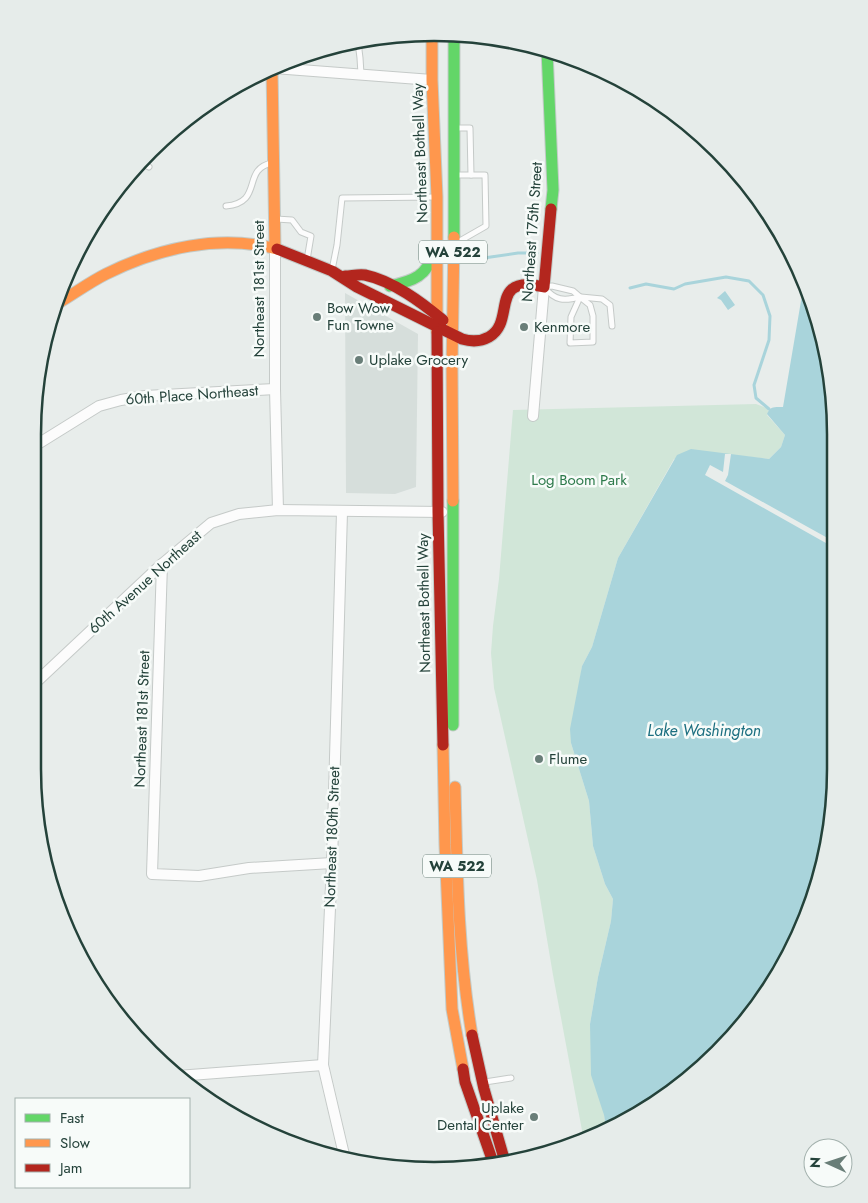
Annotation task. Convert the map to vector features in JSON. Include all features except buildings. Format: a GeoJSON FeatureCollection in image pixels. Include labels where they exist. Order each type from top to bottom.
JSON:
{"type":"FeatureCollection","features":[{"type":"Feature","properties":{"kind":"main road","name":"Northeast Bothell Way"},"geometry":{"type":"LineString","coordinates":[[432,41],[437,197],[438,512],[445,845],[452,1009],[465,1082],[491,1157]]}},
{"type":"Feature","properties":{"kind":"main road","name":"Northeast Bothell Way"},"geometry":{"type":"LineString","coordinates":[[454,42],[453,713],[456,846],[468,1006],[482,1082],[496,1138],[502,1155]]}},
{"type":"Feature","properties":{"kind":"main road","name":"Northeast 175th Street"},"geometry":{"type":"LineString","coordinates":[[544,287],[553,190],[547,58]]}},
{"type":"Feature","properties":{"kind":"main road","name":"Northeast 181st Street"},"geometry":{"type":"LineString","coordinates":[[273,76],[275,248]]}},
{"type":"Feature","properties":{"kind":"main road"},"geometry":{"type":"LineString","coordinates":[[390,286],[409,282],[426,271],[433,262],[437,234]]}},
{"type":"Feature","properties":{"kind":"main road"},"geometry":{"type":"LineString","coordinates":[[66,298],[104,274],[129,264],[200,244],[240,242],[275,248],[332,270],[345,276],[357,287],[437,328],[453,332],[474,341],[482,340],[495,334],[502,322],[507,298],[514,289],[523,284],[544,287]]}},
{"type":"Feature","properties":{"kind":"main road"},"geometry":{"type":"LineString","coordinates":[[345,276],[364,275],[390,286],[437,315],[453,332]]}},
{"type":"Feature","properties":{"kind":"street"},"geometry":{"type":"LineString","coordinates":[[289,69],[432,80]]}},
{"type":"Feature","properties":{"kind":"street","name":"Northeast 181st Street"},"geometry":{"type":"LineString","coordinates":[[275,248],[275,389],[278,510]]}},
{"type":"Feature","properties":{"kind":"street","name":"Northeast 175th Street"},"geometry":{"type":"LineString","coordinates":[[533,416],[544,287]]}},
{"type":"Feature","properties":{"kind":"street","name":"60th Place Northeast"},"geometry":{"type":"LineString","coordinates":[[41,441],[99,406],[121,400],[145,396],[275,389]]}},
{"type":"Feature","properties":{"kind":"street","name":"60th Avenue Northeast"},"geometry":{"type":"LineString","coordinates":[[41,677],[162,564],[211,523],[240,514],[278,510],[453,512]]}},
{"type":"Feature","properties":{"kind":"street","name":"Northeast 180th Street"},"geometry":{"type":"LineString","coordinates":[[342,512],[332,863],[323,1065],[343,1151]]}},
{"type":"Feature","properties":{"kind":"street","name":"Northeast 181st Street"},"geometry":{"type":"LineString","coordinates":[[162,564],[152,874],[199,876],[250,868],[332,863]]}},
{"type":"Feature","properties":{"kind":"street"},"geometry":{"type":"LineString","coordinates":[[188,1075],[323,1065]]}},
{"type":"Feature","properties":{"kind":"lane"},"geometry":{"type":"LineString","coordinates":[[359,49],[360,74]]}},
{"type":"Feature","properties":{"kind":"lane"},"geometry":{"type":"LineString","coordinates":[[455,128],[470,128],[471,175]]}},
{"type":"Feature","properties":{"kind":"lane"},"geometry":{"type":"LineString","coordinates":[[226,206],[236,205],[241,202],[251,190],[258,170],[263,165],[273,163]]}},
{"type":"Feature","properties":{"kind":"lane"},"geometry":{"type":"LineString","coordinates":[[453,245],[486,226],[485,175],[455,175]]}},
{"type":"Feature","properties":{"kind":"lane"},"geometry":{"type":"LineString","coordinates":[[332,270],[337,245],[342,198],[437,197]]}},
{"type":"Feature","properties":{"kind":"lane"},"geometry":{"type":"LineString","coordinates":[[274,219],[292,220],[301,232],[311,236],[307,260]]}},
{"type":"Feature","properties":{"kind":"lane"},"geometry":{"type":"LineString","coordinates":[[544,287],[552,286],[573,291],[590,305],[593,316],[594,342],[570,343],[571,317],[580,297]]}},
{"type":"Feature","properties":{"kind":"lane"},"geometry":{"type":"LineString","coordinates":[[544,287],[551,295],[567,300],[580,297],[602,299],[610,305],[612,326]]}},
{"type":"Feature","properties":{"kind":"lane"},"geometry":{"type":"LineString","coordinates":[[482,1082],[511,1078]]}},
{"type":"Feature","properties":{"kind":"shaded area"},"geometry":{"type":"Polygon","coordinates":[[[345,293],[418,334],[416,487],[395,494],[346,493],[345,293]]]}},
{"type":"Feature","properties":{"kind":"green space","name":"Log Boom Park"},"geometry":{"type":"Polygon","coordinates":[[[756,404],[769,409],[767,415],[785,435],[781,447],[769,459],[724,454],[674,459],[618,558],[592,647],[582,666],[571,743],[589,801],[593,846],[605,884],[613,899],[611,921],[598,977],[590,1024],[605,1122],[582,1133],[537,880],[494,688],[491,653],[513,410],[756,404]]]}},
{"type":"Feature","properties":{"kind":"water"},"geometry":{"type":"Polygon","coordinates":[[[725,291],[735,305],[728,310],[721,300],[717,298],[725,291]]]}},
{"type":"Feature","properties":{"kind":"water","name":"Lake Washington"},"geometry":{"type":"Polygon","coordinates":[[[802,297],[819,357],[826,408],[827,434],[827,769],[826,795],[819,846],[806,895],[797,919],[774,965],[746,1008],[712,1047],[673,1081],[652,1096],[605,1122],[591,1075],[590,1024],[598,977],[611,921],[613,899],[605,884],[593,846],[589,801],[571,743],[570,729],[582,666],[592,647],[618,558],[677,455],[691,449],[769,459],[781,447],[785,435],[767,414],[771,408],[783,407],[802,297]]]}},
{"type":"Feature","properties":{"kind":"pier"},"geometry":{"type":"Polygon","coordinates":[[[725,454],[731,454],[728,475],[725,481],[827,538],[827,544],[705,475],[710,465],[723,472],[725,454]]]}},
{"type":"Feature","properties":{"kind":"waterway"},"geometry":{"type":"LineString","coordinates":[[477,259],[518,253],[537,253]]}},
{"type":"Feature","properties":{"kind":"waterway"},"geometry":{"type":"LineString","coordinates":[[630,288],[646,284],[674,289],[685,284],[726,277],[749,281],[763,295],[770,316],[769,340],[754,385],[756,398],[769,409]]}},
{"type":"Feature","properties":{"kind":"traffic: fast"},"geometry":{"type":"LineString","coordinates":[[454,42],[454,237]]}},
{"type":"Feature","properties":{"kind":"traffic: fast"},"geometry":{"type":"LineString","coordinates":[[547,58],[553,190],[551,209]]}},
{"type":"Feature","properties":{"kind":"traffic: fast"},"geometry":{"type":"LineString","coordinates":[[390,286],[406,282],[424,272],[434,251]]}},
{"type":"Feature","properties":{"kind":"traffic: fast"},"geometry":{"type":"LineString","coordinates":[[453,501],[453,725]]}},
{"type":"Feature","properties":{"kind":"traffic: slow"},"geometry":{"type":"LineString","coordinates":[[432,41],[437,197],[437,332]]}},
{"type":"Feature","properties":{"kind":"traffic: slow"},"geometry":{"type":"LineString","coordinates":[[272,76],[275,248]]}},
{"type":"Feature","properties":{"kind":"traffic: slow"},"geometry":{"type":"LineString","coordinates":[[453,501],[452,366],[454,237]]}},
{"type":"Feature","properties":{"kind":"traffic: slow"},"geometry":{"type":"LineString","coordinates":[[66,298],[106,274],[126,265],[146,257],[189,246],[233,243],[277,249]]}},
{"type":"Feature","properties":{"kind":"traffic: slow"},"geometry":{"type":"LineString","coordinates":[[443,745],[452,1009],[463,1069]]}},
{"type":"Feature","properties":{"kind":"traffic: slow"},"geometry":{"type":"LineString","coordinates":[[455,787],[461,942],[472,1035]]}},
{"type":"Feature","properties":{"kind":"traffic: jam"},"geometry":{"type":"LineString","coordinates":[[277,249],[332,271],[357,287],[462,339],[479,341],[486,339],[497,330],[509,293],[515,287],[526,285],[544,287],[551,209]]}},
{"type":"Feature","properties":{"kind":"traffic: jam"},"geometry":{"type":"LineString","coordinates":[[345,276],[365,275],[386,282],[416,299],[443,320]]}},
{"type":"Feature","properties":{"kind":"traffic: jam"},"geometry":{"type":"LineString","coordinates":[[437,332],[438,512],[443,745]]}},
{"type":"Feature","properties":{"kind":"traffic: jam"},"geometry":{"type":"LineString","coordinates":[[472,1035],[484,1089],[503,1155]]}},
{"type":"Feature","properties":{"kind":"traffic: jam"},"geometry":{"type":"LineString","coordinates":[[463,1069],[465,1082],[491,1157]]}},
{"type":"Feature","properties":{"kind":"place","name":"Bow Wow Fun Towne"},"geometry":{"type":"Point","coordinates":[317,317]}},
{"type":"Feature","properties":{"kind":"place","name":"Kenmore"},"geometry":{"type":"Point","coordinates":[524,327]}},
{"type":"Feature","properties":{"kind":"place","name":"Uplake Grocery"},"geometry":{"type":"Point","coordinates":[359,360]}},
{"type":"Feature","properties":{"kind":"place","name":"Flume"},"geometry":{"type":"Point","coordinates":[539,759]}},
{"type":"Feature","properties":{"kind":"place","name":"Uplake Dental Center"},"geometry":{"type":"Point","coordinates":[534,1117]}}]}
